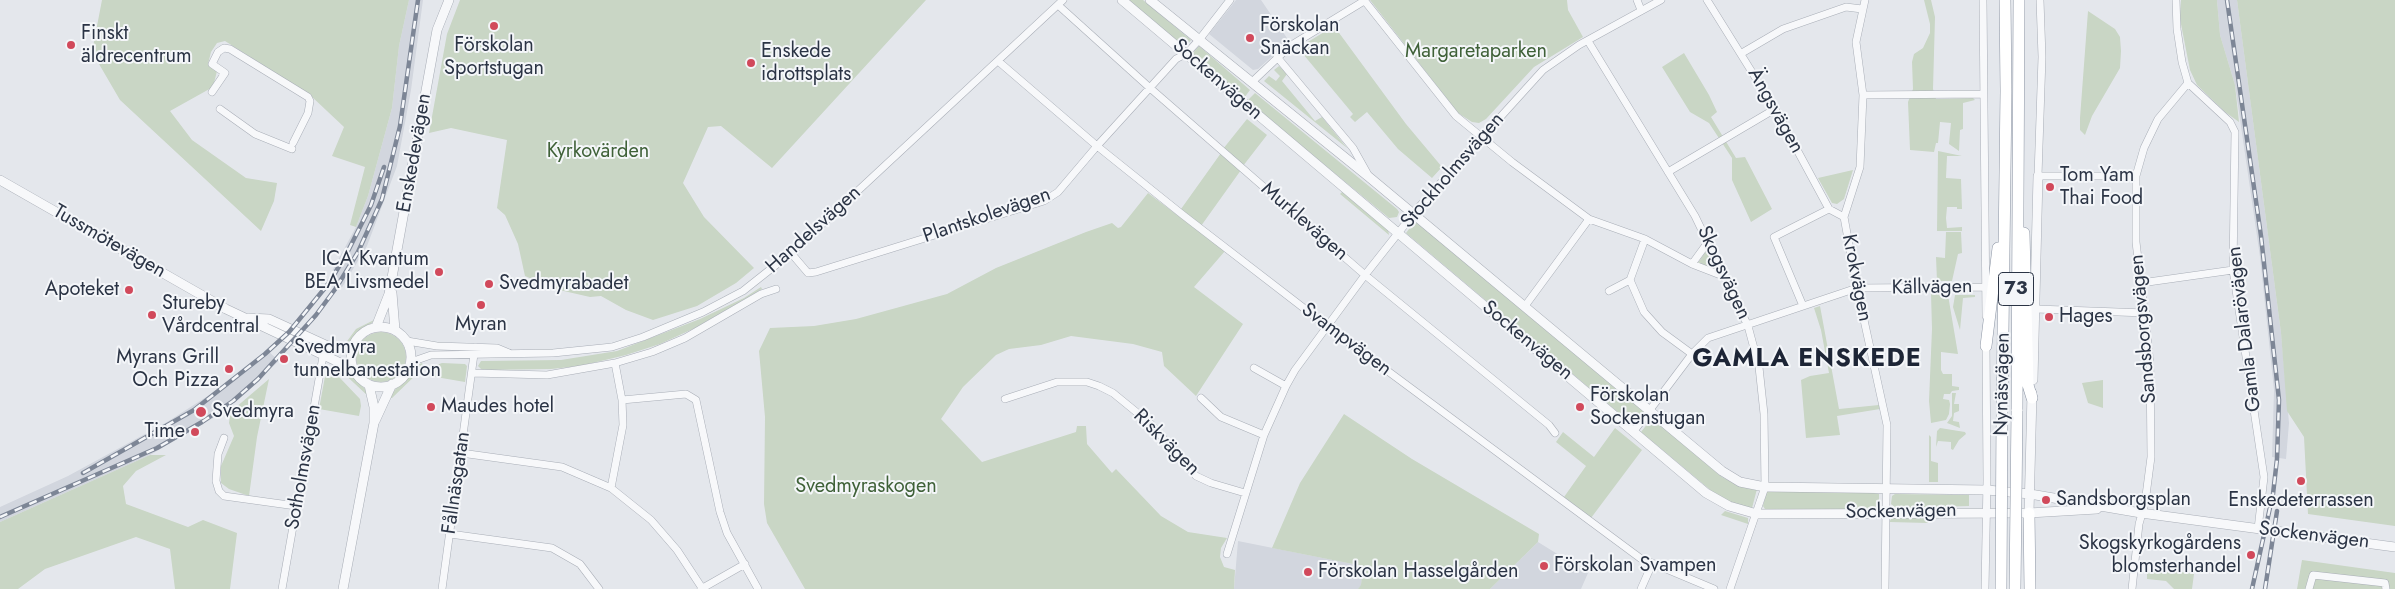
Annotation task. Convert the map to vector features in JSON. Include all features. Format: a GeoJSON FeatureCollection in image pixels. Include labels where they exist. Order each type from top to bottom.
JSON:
{"type":"FeatureCollection","features":[{"type":"Feature","properties":{"kind":"highway","name":"Nynäsvägen"},"geometry":{"type":"LineString","coordinates":[[2000,589],[2005,196],[2005,0]]}},
{"type":"Feature","properties":{"kind":"highway","name":"Nynäsvägen"},"geometry":{"type":"LineString","coordinates":[[2014,589],[2019,0]]}},
{"type":"Feature","properties":{"kind":"highway"},"geometry":{"type":"LineString","coordinates":[[2018,168],[2023,196],[2028,386],[2032,398]]}},
{"type":"Feature","properties":{"kind":"highway"},"geometry":{"type":"LineString","coordinates":[[1986,346],[2005,196]]}},
{"type":"Feature","properties":{"kind":"highway"},"geometry":{"type":"LineString","coordinates":[[2030,512],[2030,589]]}},
{"type":"Feature","properties":{"kind":"street","name":"Enskedevägen"},"geometry":{"type":"LineString","coordinates":[[376,327],[389,294],[437,30],[449,0]]}},
{"type":"Feature","properties":{"kind":"street","name":"Sockenvägen"},"geometry":{"type":"LineString","coordinates":[[1122,0],[1706,493],[1730,506],[1757,514],[2030,512],[2115,508]]}},
{"type":"Feature","properties":{"kind":"street","name":"Sockenvägen"},"geometry":{"type":"LineString","coordinates":[[1150,0],[1526,306],[1722,471],[1740,482],[1765,487],[1987,490],[2030,494],[2141,513],[2395,546]]}},
{"type":"Feature","properties":{"kind":"street","name":"Plantskolevägen"},"geometry":{"type":"LineString","coordinates":[[791,253],[808,273],[816,272],[1044,201],[1058,192],[1176,59],[1187,53],[1230,0]]}},
{"type":"Feature","properties":{"kind":"street"},"geometry":{"type":"LineString","coordinates":[[1252,82],[1290,46],[1364,0],[1456,116],[1483,138],[1589,219],[1644,239],[1692,264],[1723,276]]}},
{"type":"Feature","properties":{"kind":"street"},"geometry":{"type":"LineString","coordinates":[[1637,0],[1641,10]]}},
{"type":"Feature","properties":{"kind":"street","name":"Stockholmsvägen"},"geometry":{"type":"LineString","coordinates":[[1227,554],[1264,435],[1286,386],[1327,326],[1365,276],[1414,214],[1542,70],[1588,41],[1661,0]]}},
{"type":"Feature","properties":{"kind":"street","name":"Ängsvägen"},"geometry":{"type":"LineString","coordinates":[[1708,0],[1776,109],[1829,209]]}},
{"type":"Feature","properties":{"kind":"street","name":"Krokvägen"},"geometry":{"type":"LineString","coordinates":[[1865,0],[1856,42],[1862,95],[1860,167],[1844,217],[1857,288],[1887,425],[1884,589]]}},
{"type":"Feature","properties":{"kind":"street","name":"Nynäsvägen"},"geometry":{"type":"LineString","coordinates":[[1983,0],[1987,490],[1985,589]]}},
{"type":"Feature","properties":{"kind":"street","name":"Nynäsvägen"},"geometry":{"type":"LineString","coordinates":[[2030,512],[2042,56],[2040,0]]}},
{"type":"Feature","properties":{"kind":"street"},"geometry":{"type":"LineString","coordinates":[[2176,0],[2177,29],[2188,83]]}},
{"type":"Feature","properties":{"kind":"street","name":"Handelsvägen"},"geometry":{"type":"LineString","coordinates":[[411,362],[431,355],[474,356],[582,351],[612,347],[643,337],[703,312],[743,292],[791,253],[1061,2]]}},
{"type":"Feature","properties":{"kind":"street","name":"Murklevägen"},"geometry":{"type":"LineString","coordinates":[[1061,2],[1150,88],[1365,276],[1549,425],[1555,433]]}},
{"type":"Feature","properties":{"kind":"street"},"geometry":{"type":"LineString","coordinates":[[1742,53],[1783,28],[1846,7],[1862,9]]}},
{"type":"Feature","properties":{"kind":"street","name":"Skogsvägen"},"geometry":{"type":"LineString","coordinates":[[1588,41],[1695,216],[1748,326],[1759,367],[1764,414],[1765,487],[1730,589]]}},
{"type":"Feature","properties":{"kind":"street"},"geometry":{"type":"LineString","coordinates":[[212,92],[225,73],[212,64],[218,52],[224,48],[308,97],[310,101],[308,113],[293,146],[255,134],[220,109]]}},
{"type":"Feature","properties":{"kind":"street","name":"Sockenvägen"},"geometry":{"type":"LineString","coordinates":[[1277,57],[1353,148],[1369,177]]}},
{"type":"Feature","properties":{"kind":"street","name":"Svampvägen"},"geometry":{"type":"LineString","coordinates":[[998,61],[1097,146],[1327,326],[1640,558],[1714,589]]}},
{"type":"Feature","properties":{"kind":"street","name":"Sandsborgsvägen"},"geometry":{"type":"LineString","coordinates":[[2132,589],[2141,513],[2145,503],[2151,457],[2150,362],[2146,313],[2136,242],[2136,176],[2144,148],[2158,120],[2188,83]]}},
{"type":"Feature","properties":{"kind":"street","name":"Gamla Dalarövägen"},"geometry":{"type":"LineString","coordinates":[[2188,83],[2230,122],[2235,132],[2233,270],[2264,477],[2258,529]]}},
{"type":"Feature","properties":{"kind":"street"},"geometry":{"type":"LineString","coordinates":[[1862,95],[1983,94]]}},
{"type":"Feature","properties":{"kind":"street"},"geometry":{"type":"LineString","coordinates":[[1668,172],[1776,109]]}},
{"type":"Feature","properties":{"kind":"street"},"geometry":{"type":"LineString","coordinates":[[2038,176],[2136,176]]}},
{"type":"Feature","properties":{"kind":"street","name":"Tussmötevägen"},"geometry":{"type":"LineString","coordinates":[[0,180],[149,265],[246,317],[351,368]]}},
{"type":"Feature","properties":{"kind":"street"},"geometry":{"type":"LineString","coordinates":[[1804,306],[1774,237],[1829,209],[1844,217]]}},
{"type":"Feature","properties":{"kind":"street"},"geometry":{"type":"LineString","coordinates":[[1526,306],[1589,219]]}},
{"type":"Feature","properties":{"kind":"street"},"geometry":{"type":"LineString","coordinates":[[1644,239],[1630,280],[1644,312],[1662,332],[1692,354]]}},
{"type":"Feature","properties":{"kind":"street"},"geometry":{"type":"LineString","coordinates":[[1692,264],[1708,242]]}},
{"type":"Feature","properties":{"kind":"street"},"geometry":{"type":"LineString","coordinates":[[2141,283],[2233,270]]}},
{"type":"Feature","properties":{"kind":"street","name":"Enskedevägen"},"geometry":{"type":"LineString","coordinates":[[392,278],[392,306],[395,330]]}},
{"type":"Feature","properties":{"kind":"street"},"geometry":{"type":"LineString","coordinates":[[1609,291],[1630,280]]}},
{"type":"Feature","properties":{"kind":"street","name":"Källvägen"},"geometry":{"type":"LineString","coordinates":[[1634,431],[1692,354],[1708,338],[1857,288],[1984,287]]}},
{"type":"Feature","properties":{"kind":"street","name":"Handelsvägen"},"geometry":{"type":"LineString","coordinates":[[473,373],[547,375],[615,363],[652,352],[685,338],[762,294],[776,289]]}},
{"type":"Feature","properties":{"kind":"street"},"geometry":{"type":"LineString","coordinates":[[2036,309],[2146,313]]}},
{"type":"Feature","properties":{"kind":"street","name":"Tussmötevägen"},"geometry":{"type":"LineString","coordinates":[[246,317],[269,319],[325,345],[339,349],[351,348]]}},
{"type":"Feature","properties":{"kind":"street"},"geometry":{"type":"LineString","coordinates":[[376,327],[395,330],[407,341],[411,362],[403,377],[392,384],[384,387],[369,385],[357,376],[351,368],[351,348],[357,338],[365,331],[376,327]]}},
{"type":"Feature","properties":{"kind":"street","name":"Handelsvägen"},"geometry":{"type":"LineString","coordinates":[[407,341],[424,345],[498,348],[510,353]]}},
{"type":"Feature","properties":{"kind":"street","name":"Sotholmsvägen"},"geometry":{"type":"LineString","coordinates":[[282,589],[325,345]]}},
{"type":"Feature","properties":{"kind":"street","name":"Fållnäsgatan"},"geometry":{"type":"LineString","coordinates":[[442,589],[473,373],[475,346]]}},
{"type":"Feature","properties":{"kind":"street"},"geometry":{"type":"LineString","coordinates":[[611,488],[623,425],[622,400],[615,363]]}},
{"type":"Feature","properties":{"kind":"street"},"geometry":{"type":"LineString","coordinates":[[1254,368],[1286,386]]}},
{"type":"Feature","properties":{"kind":"street","name":"Riskvägen"},"geometry":{"type":"LineString","coordinates":[[1005,399],[1057,382],[1087,382],[1099,386],[1113,393],[1151,424],[1196,476],[1211,483],[1245,493]]}},
{"type":"Feature","properties":{"kind":"street"},"geometry":{"type":"LineString","coordinates":[[374,424],[392,384]]}},
{"type":"Feature","properties":{"kind":"street"},"geometry":{"type":"LineString","coordinates":[[343,589],[374,424],[374,407],[369,385]]}},
{"type":"Feature","properties":{"kind":"street"},"geometry":{"type":"LineString","coordinates":[[622,400],[686,394],[696,400],[720,512],[727,533],[758,589]]}},
{"type":"Feature","properties":{"kind":"street"},"geometry":{"type":"LineString","coordinates":[[1201,398],[1221,417],[1264,435]]}},
{"type":"Feature","properties":{"kind":"street"},"geometry":{"type":"LineString","coordinates":[[224,438],[218,454],[216,481],[219,491],[224,496],[296,506]]}},
{"type":"Feature","properties":{"kind":"street"},"geometry":{"type":"LineString","coordinates":[[462,453],[562,468],[611,488],[651,520],[677,550],[702,588],[745,564]]}},
{"type":"Feature","properties":{"kind":"street"},"geometry":{"type":"LineString","coordinates":[[450,534],[552,548],[580,564],[600,589]]}},
{"type":"Feature","properties":{"kind":"street"},"geometry":{"type":"LineString","coordinates":[[1641,589],[1652,564]]}},
{"type":"Feature","properties":{"kind":"street"},"geometry":{"type":"LineString","coordinates":[[2309,589],[2313,575],[2386,584],[2386,589]]}},
{"type":"Feature","properties":{"kind":"shaded area"},"geometry":{"type":"Polygon","coordinates":[[[409,0],[423,0],[411,90],[397,166],[367,246],[341,289],[325,284],[356,227],[368,196],[392,108],[399,46],[409,0]]]}},
{"type":"Feature","properties":{"kind":"shaded area","name":"Förskolan Snäckan"},"geometry":{"type":"Polygon","coordinates":[[[1236,0],[1261,0],[1289,41],[1258,69],[1253,70],[1209,34],[1236,0]]]}},
{"type":"Feature","properties":{"kind":"shaded area"},"geometry":{"type":"Polygon","coordinates":[[[2217,0],[2237,0],[2281,333],[2289,423],[2286,459],[2272,457],[2274,390],[2260,257],[2235,85],[2220,35],[2217,0]]]}},
{"type":"Feature","properties":{"kind":"shaded area"},"geometry":{"type":"Polygon","coordinates":[[[267,350],[279,361],[215,417],[150,455],[0,522],[0,507],[68,476],[167,422],[225,385],[267,350]]]}},
{"type":"Feature","properties":{"kind":"shaded area"},"geometry":{"type":"Polygon","coordinates":[[[1238,541],[1363,566],[1361,586],[1358,589],[1234,589],[1238,541]]]}},
{"type":"Feature","properties":{"kind":"shaded area","name":"Förskolan Svampen"},"geometry":{"type":"Polygon","coordinates":[[[1538,542],[1588,573],[1581,589],[1490,589],[1538,542]]]}},
{"type":"Feature","properties":{"kind":"green space"},"geometry":{"type":"Polygon","coordinates":[[[102,0],[409,0],[399,46],[392,108],[368,196],[356,227],[350,225],[365,167],[332,156],[344,127],[310,95],[225,41],[217,43],[211,52],[208,64],[217,71],[213,87],[170,111],[192,140],[246,178],[277,183],[274,201],[261,231],[120,100],[92,52],[102,0]]]}},
{"type":"Feature","properties":{"kind":"green space","name":"Kyrkovärden"},"geometry":{"type":"Polygon","coordinates":[[[460,0],[926,0],[772,168],[721,126],[708,127],[683,183],[704,217],[754,268],[736,283],[697,306],[653,320],[626,310],[601,296],[590,297],[555,289],[525,276],[518,244],[505,215],[497,208],[507,140],[451,128],[429,133],[447,34],[460,0]]]}},
{"type":"Feature","properties":{"kind":"green space"},"geometry":{"type":"Polygon","coordinates":[[[1127,0],[1143,0],[1191,40],[1185,47],[1127,0]]]}},
{"type":"Feature","properties":{"kind":"green space","name":"Margaretaparken"},"geometry":{"type":"Polygon","coordinates":[[[1370,0],[1567,0],[1568,10],[1583,37],[1534,67],[1486,119],[1479,123],[1472,122],[1458,113],[1370,0]]]}},
{"type":"Feature","properties":{"kind":"green space"},"geometry":{"type":"Polygon","coordinates":[[[1924,0],[1931,0],[1935,17],[1933,89],[1936,99],[1973,98],[1975,100],[1963,103],[1963,129],[1960,130],[1959,151],[1949,144],[1951,123],[1940,122],[1938,143],[1936,143],[1934,152],[1910,150],[1908,102],[1913,89],[1912,62],[1914,54],[1923,48],[1930,33],[1930,24],[1924,0]]]}},
{"type":"Feature","properties":{"kind":"green space"},"geometry":{"type":"Polygon","coordinates":[[[2181,0],[2217,0],[2220,35],[2235,85],[2239,122],[2225,112],[2197,85],[2190,70],[2180,19],[2181,0]]]}},
{"type":"Feature","properties":{"kind":"green space"},"geometry":{"type":"Polygon","coordinates":[[[2237,0],[2395,0],[2395,526],[2308,514],[2304,437],[2287,411],[2281,333],[2237,0]]]}},
{"type":"Feature","properties":{"kind":"green space"},"geometry":{"type":"Polygon","coordinates":[[[2088,11],[2115,29],[2120,37],[2121,51],[2120,68],[2092,116],[2085,135],[2080,130],[2080,118],[2088,11]]]}},
{"type":"Feature","properties":{"kind":"green space"},"geometry":{"type":"Polygon","coordinates":[[[1334,26],[1406,124],[1442,167],[1432,178],[1398,149],[1367,112],[1355,122],[1350,117],[1353,114],[1298,48],[1334,26]]]}},
{"type":"Feature","properties":{"kind":"green space"},"geometry":{"type":"Polygon","coordinates":[[[1199,46],[1250,90],[1244,98],[1192,54],[1199,46]]]}},
{"type":"Feature","properties":{"kind":"green space"},"geometry":{"type":"Polygon","coordinates":[[[1684,53],[1717,112],[1711,117],[1736,158],[1745,157],[1772,209],[1751,222],[1732,180],[1732,158],[1709,123],[1690,112],[1662,67],[1684,53]]]}},
{"type":"Feature","properties":{"kind":"green space"},"geometry":{"type":"Polygon","coordinates":[[[1279,66],[1287,74],[1282,81],[1315,121],[1322,117],[1347,148],[1264,81],[1269,76],[1276,81],[1280,76],[1274,70],[1279,66]]]}},
{"type":"Feature","properties":{"kind":"green space"},"geometry":{"type":"Polygon","coordinates":[[[1255,93],[1397,209],[1399,212],[1397,217],[1389,218],[1247,101],[1255,93]]]}},
{"type":"Feature","properties":{"kind":"green space"},"geometry":{"type":"Polygon","coordinates":[[[1247,119],[1267,135],[1243,166],[1223,149],[1247,119]]]}},
{"type":"Feature","properties":{"kind":"green space"},"geometry":{"type":"Polygon","coordinates":[[[1938,151],[1962,156],[1947,156],[1946,178],[1961,179],[1962,209],[1947,207],[1946,218],[1947,228],[1962,227],[1962,231],[1937,231],[1938,151]]]}},
{"type":"Feature","properties":{"kind":"green space"},"geometry":{"type":"Polygon","coordinates":[[[1221,153],[1241,170],[1201,226],[1181,209],[1221,153]]]}},
{"type":"Feature","properties":{"kind":"green space"},"geometry":{"type":"Polygon","coordinates":[[[1853,170],[1844,199],[1837,204],[1832,203],[1818,178],[1853,170]]]}},
{"type":"Feature","properties":{"kind":"green space"},"geometry":{"type":"Polygon","coordinates":[[[1343,191],[1388,229],[1389,235],[1340,194],[1343,191]]]}},
{"type":"Feature","properties":{"kind":"green space","name":"Svedmyraskogen"},"geometry":{"type":"Polygon","coordinates":[[[1148,193],[1225,251],[1194,287],[1243,324],[1196,396],[1164,366],[1162,352],[1133,344],[1071,336],[1041,345],[1009,349],[996,355],[963,387],[941,419],[982,462],[1076,432],[1077,426],[1086,426],[1087,444],[1112,473],[1116,469],[1161,516],[1188,532],[1227,538],[1221,548],[1220,557],[1224,567],[1235,570],[1234,589],[805,589],[767,523],[764,504],[765,417],[759,351],[770,328],[814,326],[856,319],[947,294],[996,268],[1086,232],[1112,223],[1118,228],[1121,227],[1148,193]]]}},
{"type":"Feature","properties":{"kind":"green space"},"geometry":{"type":"Polygon","coordinates":[[[1416,220],[1644,411],[1633,425],[1406,233],[1416,220]]]}},
{"type":"Feature","properties":{"kind":"green space"},"geometry":{"type":"Polygon","coordinates":[[[1946,232],[1961,232],[1962,253],[1958,254],[1952,281],[1937,281],[1936,257],[1945,258],[1946,232]]]}},
{"type":"Feature","properties":{"kind":"green space"},"geometry":{"type":"Polygon","coordinates":[[[1706,251],[1715,266],[1714,269],[1698,263],[1706,251]]]}},
{"type":"Feature","properties":{"kind":"green space"},"geometry":{"type":"Polygon","coordinates":[[[761,287],[762,289],[695,328],[660,344],[626,355],[580,366],[551,369],[482,370],[478,366],[481,361],[561,360],[617,351],[700,319],[744,298],[761,287]]]}},
{"type":"Feature","properties":{"kind":"green space"},"geometry":{"type":"Polygon","coordinates":[[[1931,293],[1947,293],[1948,295],[1958,354],[1941,352],[1941,370],[1943,374],[1952,374],[1952,386],[1959,387],[1959,390],[1952,391],[1950,394],[1944,394],[1943,399],[1949,400],[1950,404],[1946,420],[1931,423],[1929,401],[1932,329],[1931,293]]]}},
{"type":"Feature","properties":{"kind":"green space"},"geometry":{"type":"Polygon","coordinates":[[[1955,295],[1975,295],[1975,297],[1963,298],[1960,330],[1953,307],[1955,295]]]}},
{"type":"Feature","properties":{"kind":"green space"},"geometry":{"type":"Polygon","coordinates":[[[1820,306],[1839,409],[1879,405],[1880,409],[1837,416],[1840,435],[1806,438],[1801,380],[1810,376],[1829,373],[1821,330],[1814,308],[1820,306]]]}},
{"type":"Feature","properties":{"kind":"green space"},"geometry":{"type":"Polygon","coordinates":[[[376,319],[349,343],[345,344],[356,329],[376,319]]]}},
{"type":"Feature","properties":{"kind":"green space"},"geometry":{"type":"Polygon","coordinates":[[[381,332],[395,336],[402,343],[406,357],[402,371],[395,378],[381,382],[367,378],[360,371],[356,357],[360,343],[367,336],[381,332]]]}},
{"type":"Feature","properties":{"kind":"green space"},"geometry":{"type":"Polygon","coordinates":[[[422,363],[424,367],[392,398],[388,398],[415,366],[422,363]]]}},
{"type":"Feature","properties":{"kind":"green space"},"geometry":{"type":"Polygon","coordinates":[[[442,363],[465,364],[467,366],[465,382],[424,375],[431,367],[442,363]]]}},
{"type":"Feature","properties":{"kind":"green space"},"geometry":{"type":"Polygon","coordinates":[[[340,367],[352,374],[366,390],[369,397],[339,369],[340,367]]]}},
{"type":"Feature","properties":{"kind":"green space"},"geometry":{"type":"Polygon","coordinates":[[[326,371],[340,378],[360,399],[359,416],[319,409],[326,371]]]}},
{"type":"Feature","properties":{"kind":"green space"},"geometry":{"type":"Polygon","coordinates":[[[269,379],[257,437],[249,496],[229,489],[221,483],[221,466],[234,436],[229,423],[230,416],[235,408],[269,379]]]}},
{"type":"Feature","properties":{"kind":"green space"},"geometry":{"type":"Polygon","coordinates":[[[2103,380],[2103,408],[2088,403],[2082,383],[2103,380]]]}},
{"type":"Feature","properties":{"kind":"green space"},"geometry":{"type":"Polygon","coordinates":[[[1952,393],[1956,393],[1954,404],[1959,404],[1959,411],[1954,413],[1953,421],[1959,422],[1960,428],[1947,423],[1952,416],[1952,393]]]}},
{"type":"Feature","properties":{"kind":"green space"},"geometry":{"type":"Polygon","coordinates":[[[1344,414],[1412,459],[1539,534],[1538,542],[1490,589],[1358,589],[1361,585],[1363,566],[1272,548],[1300,483],[1344,414]]]}},
{"type":"Feature","properties":{"kind":"green space"},"geometry":{"type":"Polygon","coordinates":[[[1652,418],[1722,477],[1739,486],[1757,489],[1752,508],[1738,506],[1714,493],[1641,432],[1652,418]]]}},
{"type":"Feature","properties":{"kind":"green space"},"geometry":{"type":"Polygon","coordinates":[[[1615,428],[1642,450],[1591,518],[1564,497],[1586,466],[1556,442],[1563,432],[1594,457],[1615,428]]]}},
{"type":"Feature","properties":{"kind":"green space"},"geometry":{"type":"Polygon","coordinates":[[[1940,428],[1965,432],[1966,434],[1959,440],[1953,450],[1951,449],[1951,442],[1938,441],[1936,447],[1937,431],[1940,428]]]}},
{"type":"Feature","properties":{"kind":"green space"},"geometry":{"type":"Polygon","coordinates":[[[1929,435],[1931,437],[1931,461],[1938,463],[1938,482],[1929,482],[1929,435]]]}},
{"type":"Feature","properties":{"kind":"green space"},"geometry":{"type":"Polygon","coordinates":[[[150,455],[166,455],[136,471],[123,486],[126,504],[188,527],[203,520],[237,533],[230,589],[175,589],[170,549],[136,537],[45,569],[18,589],[0,589],[0,522],[150,455]]]}},
{"type":"Feature","properties":{"kind":"green space"},"geometry":{"type":"Polygon","coordinates":[[[1767,490],[1868,492],[1879,494],[1879,509],[1765,509],[1763,506],[1767,490]]]}},
{"type":"Feature","properties":{"kind":"green space"},"geometry":{"type":"Polygon","coordinates":[[[1895,494],[1969,495],[1969,506],[1896,508],[1891,504],[1892,496],[1895,494]]]}},
{"type":"Feature","properties":{"kind":"green space"},"geometry":{"type":"Polygon","coordinates":[[[1725,511],[1748,518],[1748,524],[1721,515],[1725,511]]]}},
{"type":"Feature","properties":{"kind":"green space"},"geometry":{"type":"Polygon","coordinates":[[[1928,517],[1928,523],[1889,522],[1892,518],[1928,517]]]}},
{"type":"Feature","properties":{"kind":"green space"},"geometry":{"type":"Polygon","coordinates":[[[2302,560],[2395,573],[2395,589],[2297,589],[2302,560]]]}},
{"type":"Feature","properties":{"kind":"green space"},"geometry":{"type":"Polygon","coordinates":[[[2147,566],[2194,574],[2192,589],[2174,589],[2166,581],[2147,579],[2147,566]]]}},
{"type":"Feature","properties":{"kind":"railway"},"geometry":{"type":"LineString","coordinates":[[0,517],[157,448],[202,422],[233,401],[258,379],[316,315],[336,288],[358,252],[382,199],[400,126],[418,0]]}},
{"type":"Feature","properties":{"kind":"railway"},"geometry":{"type":"LineString","coordinates":[[2227,0],[2261,236],[2279,400],[2277,459],[2273,494],[2252,589]]}},
{"type":"Feature","properties":{"kind":"railway"},"geometry":{"type":"LineString","coordinates":[[83,473],[194,410],[265,354],[289,332],[329,283],[347,253],[371,205],[384,167]]}},
{"type":"Feature","properties":{"kind":"railway"},"geometry":{"type":"LineString","coordinates":[[2265,589],[2277,511]]}},
{"type":"Feature","properties":{"kind":"place","name":"Förskolan Sportstugan"},"geometry":{"type":"Point","coordinates":[494,26]}},
{"type":"Feature","properties":{"kind":"place","name":"Förskolan Snäckan"},"geometry":{"type":"Point","coordinates":[1250,38]}},
{"type":"Feature","properties":{"kind":"place","name":"Finskt äldrecentrum"},"geometry":{"type":"Point","coordinates":[71,45]}},
{"type":"Feature","properties":{"kind":"place","name":"Enskede idrottsplats"},"geometry":{"type":"Point","coordinates":[751,63]}},
{"type":"Feature","properties":{"kind":"place","name":"Tom Yam Thai Food"},"geometry":{"type":"Point","coordinates":[2050,187]}},
{"type":"Feature","properties":{"kind":"place","name":"ICA Kvantum BEA Livsmedel"},"geometry":{"type":"Point","coordinates":[439,272]}},
{"type":"Feature","properties":{"kind":"place","name":"Svedmyrabadet"},"geometry":{"type":"Point","coordinates":[489,284]}},
{"type":"Feature","properties":{"kind":"place","name":"Apoteket"},"geometry":{"type":"Point","coordinates":[129,290]}},
{"type":"Feature","properties":{"kind":"place","name":"Myran"},"geometry":{"type":"Point","coordinates":[481,305]}},
{"type":"Feature","properties":{"kind":"place","name":"Stureby Vårdcentral"},"geometry":{"type":"Point","coordinates":[152,315]}},
{"type":"Feature","properties":{"kind":"place","name":"Hages"},"geometry":{"type":"Point","coordinates":[2049,317]}},
{"type":"Feature","properties":{"kind":"place","name":"Svedmyra tunnelbanestation"},"geometry":{"type":"Point","coordinates":[284,359]}},
{"type":"Feature","properties":{"kind":"place","name":"Myrans Grill Och Pizza"},"geometry":{"type":"Point","coordinates":[229,369]}},
{"type":"Feature","properties":{"kind":"place","name":"Maudes hotel"},"geometry":{"type":"Point","coordinates":[431,407]}},
{"type":"Feature","properties":{"kind":"place","name":"Förskolan Sockenstugan"},"geometry":{"type":"Point","coordinates":[1580,407]}},
{"type":"Feature","properties":{"kind":"place","name":"Svedmyra"},"geometry":{"type":"Point","coordinates":[201,412]}},
{"type":"Feature","properties":{"kind":"place","name":"Time"},"geometry":{"type":"Point","coordinates":[195,432]}},
{"type":"Feature","properties":{"kind":"place","name":"Enskedeterrassen"},"geometry":{"type":"Point","coordinates":[2301,481]}},
{"type":"Feature","properties":{"kind":"place","name":"Sandsborgsplan"},"geometry":{"type":"Point","coordinates":[2046,500]}},
{"type":"Feature","properties":{"kind":"place","name":"Skogskyrkogårdens blomsterhandel"},"geometry":{"type":"Point","coordinates":[2251,555]}},
{"type":"Feature","properties":{"kind":"place","name":"Förskolan Svampen"},"geometry":{"type":"Point","coordinates":[1544,566]}},
{"type":"Feature","properties":{"kind":"place","name":"Förskolan Hasselgården"},"geometry":{"type":"Point","coordinates":[1308,572]}},
{"type":"Feature","properties":{"kind":"district","name":"GAMLA ENSKEDE"},"geometry":{"type":"Point","coordinates":[1807,360]}}]}
